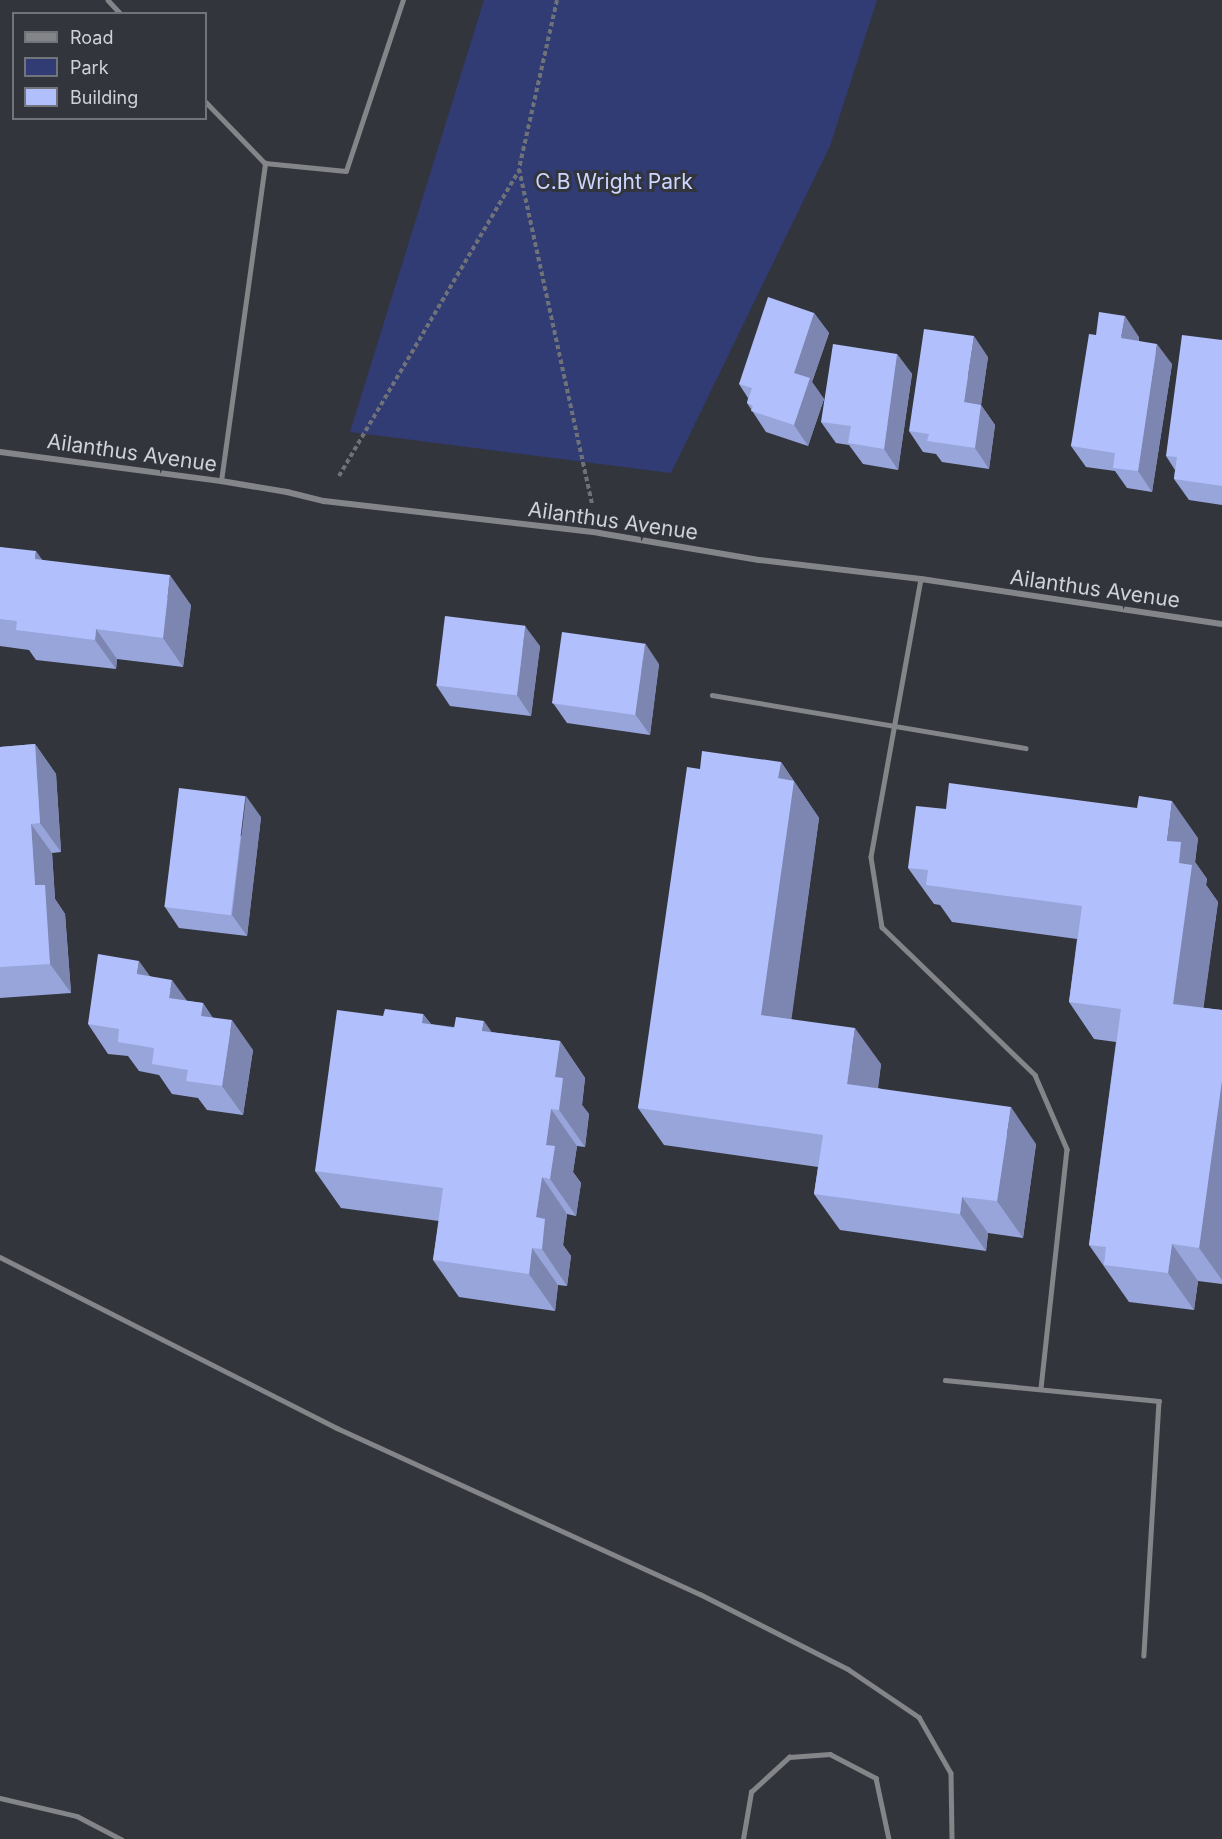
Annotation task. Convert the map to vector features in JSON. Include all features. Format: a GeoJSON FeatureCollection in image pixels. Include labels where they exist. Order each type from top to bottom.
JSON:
{"type":"FeatureCollection","features":[{"type":"Feature","properties":{"kind":"street","name":"Ailanthus Avenue"},"geometry":{"type":"LineString","coordinates":[[0,452],[221,482],[287,492],[324,501],[599,533],[759,560],[921,579],[1222,624]]}},
{"type":"Feature","properties":{"kind":"lane"},"geometry":{"type":"LineString","coordinates":[[108,0],[119,12]]}},
{"type":"Feature","properties":{"kind":"lane"},"geometry":{"type":"LineString","coordinates":[[207,103],[265,164],[346,171],[404,0]]}},
{"type":"Feature","properties":{"kind":"lane"},"geometry":{"type":"LineString","coordinates":[[221,482],[265,164]]}},
{"type":"Feature","properties":{"kind":"lane"},"geometry":{"type":"LineString","coordinates":[[921,579],[872,857],[882,927],[1035,1075],[1067,1149],[1041,1389]]}},
{"type":"Feature","properties":{"kind":"lane"},"geometry":{"type":"LineString","coordinates":[[712,695],[895,724],[1026,748]]}},
{"type":"Feature","properties":{"kind":"lane"},"geometry":{"type":"LineString","coordinates":[[0,1257],[336,1428],[700,1594],[848,1669],[919,1716],[951,1773],[952,1839]]}},
{"type":"Feature","properties":{"kind":"lane"},"geometry":{"type":"LineString","coordinates":[[945,1380],[1159,1401],[1144,1656]]}},
{"type":"Feature","properties":{"kind":"lane"},"geometry":{"type":"LineString","coordinates":[[742,1839],[751,1792],[789,1757],[830,1754],[876,1778],[889,1839]]}},
{"type":"Feature","properties":{"kind":"lane"},"geometry":{"type":"LineString","coordinates":[[0,1798],[77,1816],[121,1839]]}},
{"type":"Feature","properties":{"kind":"path"},"geometry":{"type":"LineString","coordinates":[[324,501],[519,169],[556,0]]}},
{"type":"Feature","properties":{"kind":"path"},"geometry":{"type":"LineString","coordinates":[[519,169],[599,533]]}},
{"type":"Feature","properties":{"kind":"green space","name":"C.B Wright Park"},"geometry":{"type":"Polygon","coordinates":[[[484,0],[877,0],[830,146],[671,473],[350,432],[484,0]]]}},
{"type":"Feature","properties":{"kind":"building"},"geometry":{"type":"Polygon","coordinates":[[[768,297],[814,313],[794,373],[810,378],[794,425],[751,411],[753,406],[747,403],[752,388],[739,384],[768,297]]]}},
{"type":"Feature","properties":{"kind":"building"},"geometry":{"type":"Polygon","coordinates":[[[1099,312],[1125,316],[1121,338],[1157,344],[1138,471],[1113,468],[1115,453],[1071,446],[1089,334],[1096,335],[1099,312]]]}},
{"type":"Feature","properties":{"kind":"building"},"geometry":{"type":"Polygon","coordinates":[[[924,329],[974,336],[964,402],[981,405],[975,448],[927,441],[929,434],[909,431],[924,329]]]}},
{"type":"Feature","properties":{"kind":"building"},"geometry":{"type":"Polygon","coordinates":[[[1182,335],[1222,340],[1222,486],[1174,479],[1177,457],[1166,456],[1182,335]]]}},
{"type":"Feature","properties":{"kind":"building"},"geometry":{"type":"Polygon","coordinates":[[[833,344],[897,354],[884,449],[848,443],[851,426],[821,422],[833,344]]]}},
{"type":"Feature","properties":{"kind":"building"},"geometry":{"type":"Polygon","coordinates":[[[0,547],[36,551],[35,559],[170,575],[163,638],[96,629],[95,640],[16,630],[17,621],[0,619],[0,547]]]}},
{"type":"Feature","properties":{"kind":"building"},"geometry":{"type":"Polygon","coordinates":[[[445,616],[525,626],[517,695],[436,685],[445,616]]]}},
{"type":"Feature","properties":{"kind":"building"},"geometry":{"type":"Polygon","coordinates":[[[562,632],[645,644],[635,715],[552,703],[562,632]]]}},
{"type":"Feature","properties":{"kind":"building"},"geometry":{"type":"Polygon","coordinates":[[[35,744],[40,823],[31,824],[35,885],[45,885],[50,964],[0,967],[0,747],[35,744]]]}},
{"type":"Feature","properties":{"kind":"building"},"geometry":{"type":"Polygon","coordinates":[[[702,751],[781,762],[778,778],[794,781],[761,1015],[855,1028],[847,1084],[1011,1107],[997,1201],[962,1197],[960,1214],[814,1194],[823,1135],[638,1108],[687,767],[700,769],[702,751]]]}},
{"type":"Feature","properties":{"kind":"building"},"geometry":{"type":"Polygon","coordinates":[[[949,783],[1137,808],[1139,796],[1172,801],[1167,841],[1181,842],[1179,863],[1192,865],[1173,1004],[1222,1010],[1222,1080],[1199,1248],[1172,1244],[1168,1273],[1104,1265],[1106,1247],[1089,1245],[1121,1009],[1069,1002],[1082,906],[926,885],[928,870],[908,868],[916,806],[946,809],[949,783]]]}},
{"type":"Feature","properties":{"kind":"building"},"geometry":{"type":"Polygon","coordinates":[[[179,788],[246,796],[231,915],[164,907],[179,788]]]}},
{"type":"Feature","properties":{"kind":"building"},"geometry":{"type":"Polygon","coordinates":[[[98,954],[139,961],[137,974],[172,980],[169,998],[203,1003],[201,1016],[232,1020],[222,1086],[186,1081],[188,1070],[152,1064],[154,1048],[118,1042],[119,1029],[88,1024],[98,954]]]}},
{"type":"Feature","properties":{"kind":"building"},"geometry":{"type":"Polygon","coordinates":[[[385,1009],[423,1014],[422,1023],[454,1028],[456,1017],[484,1021],[482,1031],[560,1041],[555,1077],[563,1078],[559,1110],[551,1109],[546,1145],[555,1146],[550,1179],[542,1177],[536,1217],[545,1219],[542,1249],[532,1248],[529,1274],[433,1260],[443,1188],[315,1171],[337,1010],[383,1016],[385,1009]]]}}]}
